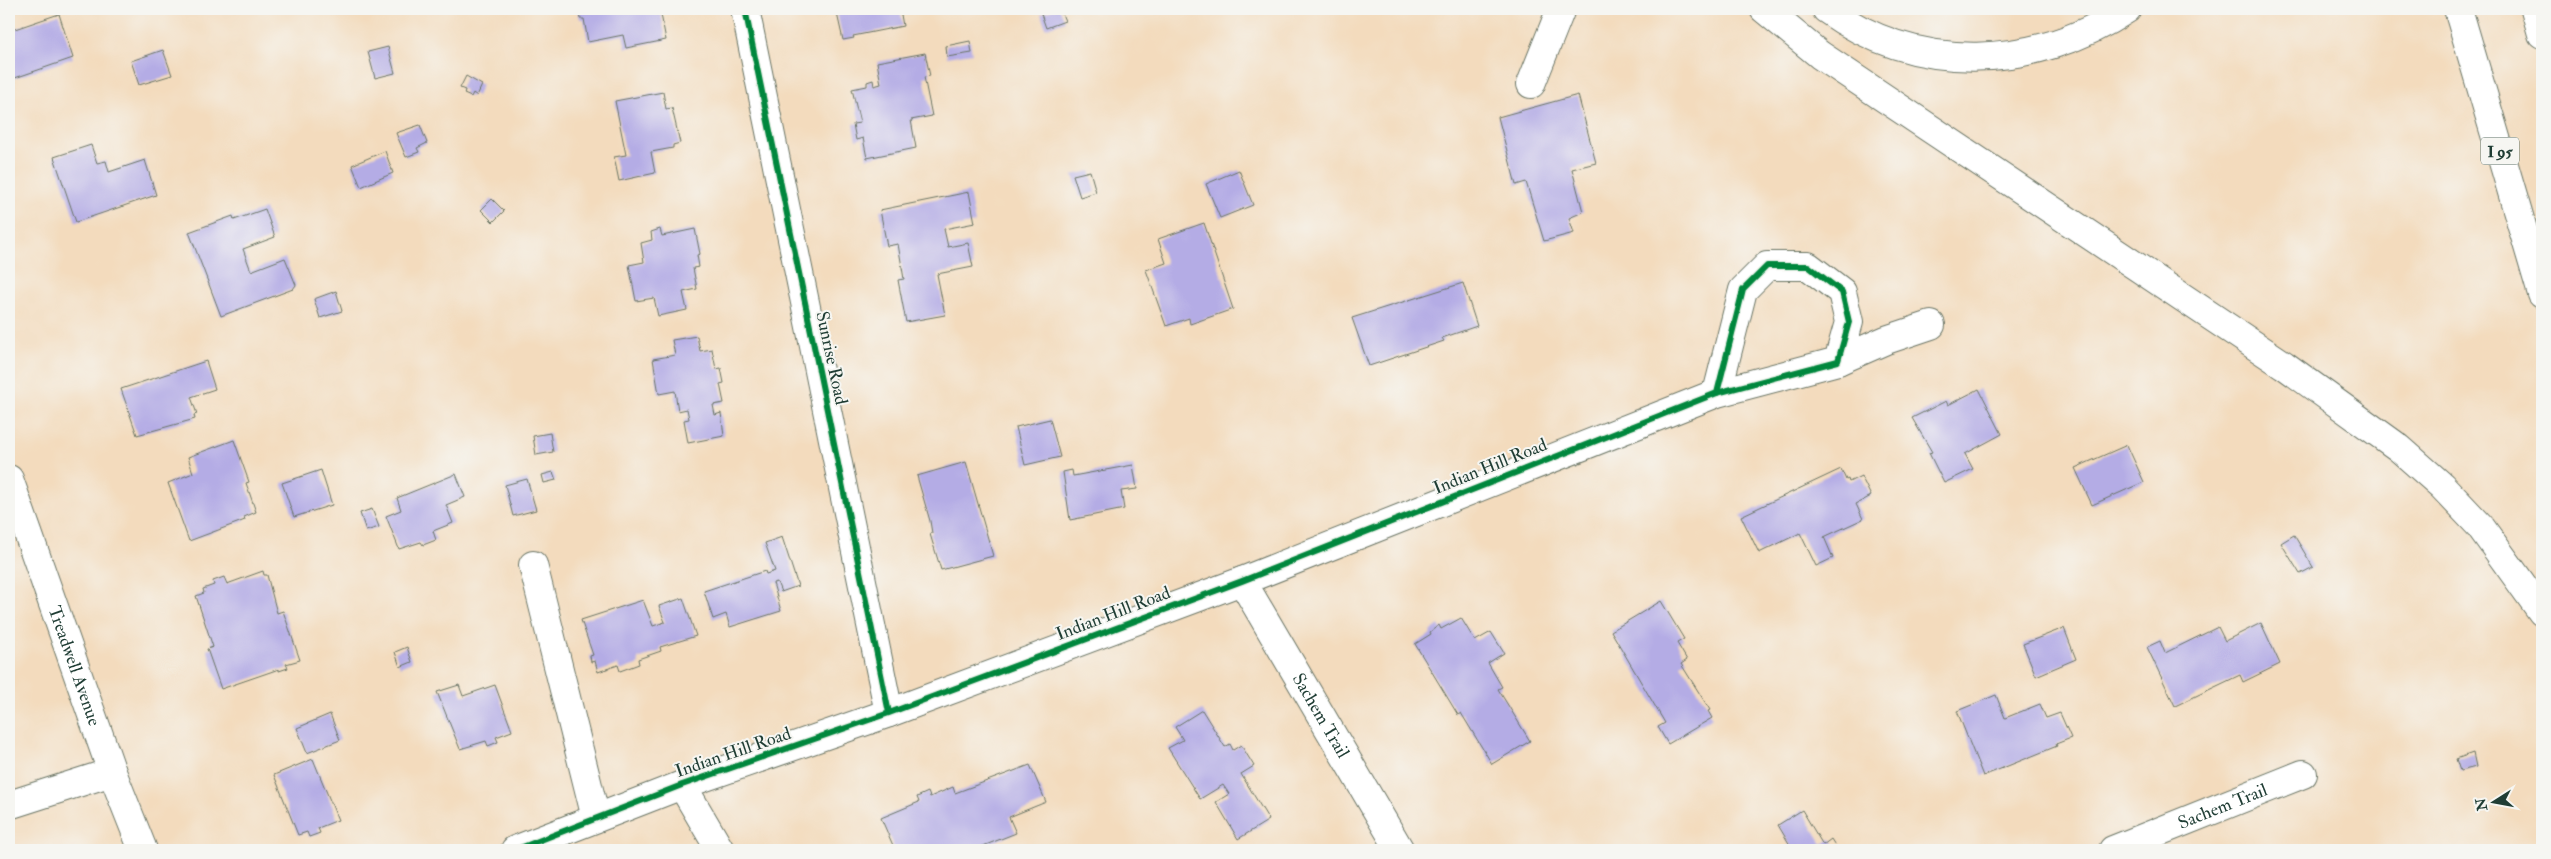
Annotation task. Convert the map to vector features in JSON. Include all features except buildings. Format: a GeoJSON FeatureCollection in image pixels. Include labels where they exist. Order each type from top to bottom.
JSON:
{"type":"FeatureCollection","features":[{"type":"Feature","properties":{"kind":"main road","name":"Sunrise Road"},"geometry":{"type":"LineString","coordinates":[[745,9],[889,713]]}},
{"type":"Feature","properties":{"kind":"main road"},"geometry":{"type":"LineString","coordinates":[[1531,84],[1561,9]]}},
{"type":"Feature","properties":{"kind":"main road"},"geometry":{"type":"LineString","coordinates":[[1764,9],[1820,55],[2284,365],[2399,448],[2442,486],[2480,526],[2542,612]]}},
{"type":"Feature","properties":{"kind":"main road"},"geometry":{"type":"LineString","coordinates":[[1826,9],[1877,37],[1914,50],[1954,57],[1987,57],[2022,54],[2049,47],[2103,24],[2127,9]]}},
{"type":"Feature","properties":{"kind":"main road","name":"I 95"},"geometry":{"type":"LineString","coordinates":[[2458,9],[2542,294]]}},
{"type":"Feature","properties":{"kind":"main road"},"geometry":{"type":"LineString","coordinates":[[2535,9],[2542,34]]}},
{"type":"Feature","properties":{"kind":"main road"},"geometry":{"type":"LineString","coordinates":[[1717,393],[1743,290],[1767,266],[1808,266],[1842,292],[1849,322],[1838,360]]}},
{"type":"Feature","properties":{"kind":"main road","name":"Indian Hill Road"},"geometry":{"type":"LineString","coordinates":[[515,850],[682,785],[889,713],[1242,581],[1717,393],[1838,360],[1886,340],[1931,325]]}},
{"type":"Feature","properties":{"kind":"main road","name":"Treadwell Avenue"},"geometry":{"type":"LineString","coordinates":[[9,479],[112,772],[143,850]]}},
{"type":"Feature","properties":{"kind":"main road"},"geometry":{"type":"LineString","coordinates":[[534,566],[596,818]]}},
{"type":"Feature","properties":{"kind":"main road","name":"Sachem Trail"},"geometry":{"type":"LineString","coordinates":[[1242,581],[1400,850]]}},
{"type":"Feature","properties":{"kind":"main road"},"geometry":{"type":"LineString","coordinates":[[9,805],[112,772]]}},
{"type":"Feature","properties":{"kind":"main road","name":"Sachem Trail"},"geometry":{"type":"LineString","coordinates":[[2114,850],[2303,774]]}},
{"type":"Feature","properties":{"kind":"main road"},"geometry":{"type":"LineString","coordinates":[[682,785],[720,850]]}},
{"type":"Feature","properties":{"kind":"cycle path"},"geometry":{"type":"LineString","coordinates":[[745,9],[889,713]]}},
{"type":"Feature","properties":{"kind":"cycle path"},"geometry":{"type":"LineString","coordinates":[[515,850],[682,785],[889,713],[1242,581],[1717,393],[1838,361],[1849,322],[1842,292],[1808,266],[1767,266],[1743,290],[1717,393]]}}]}
